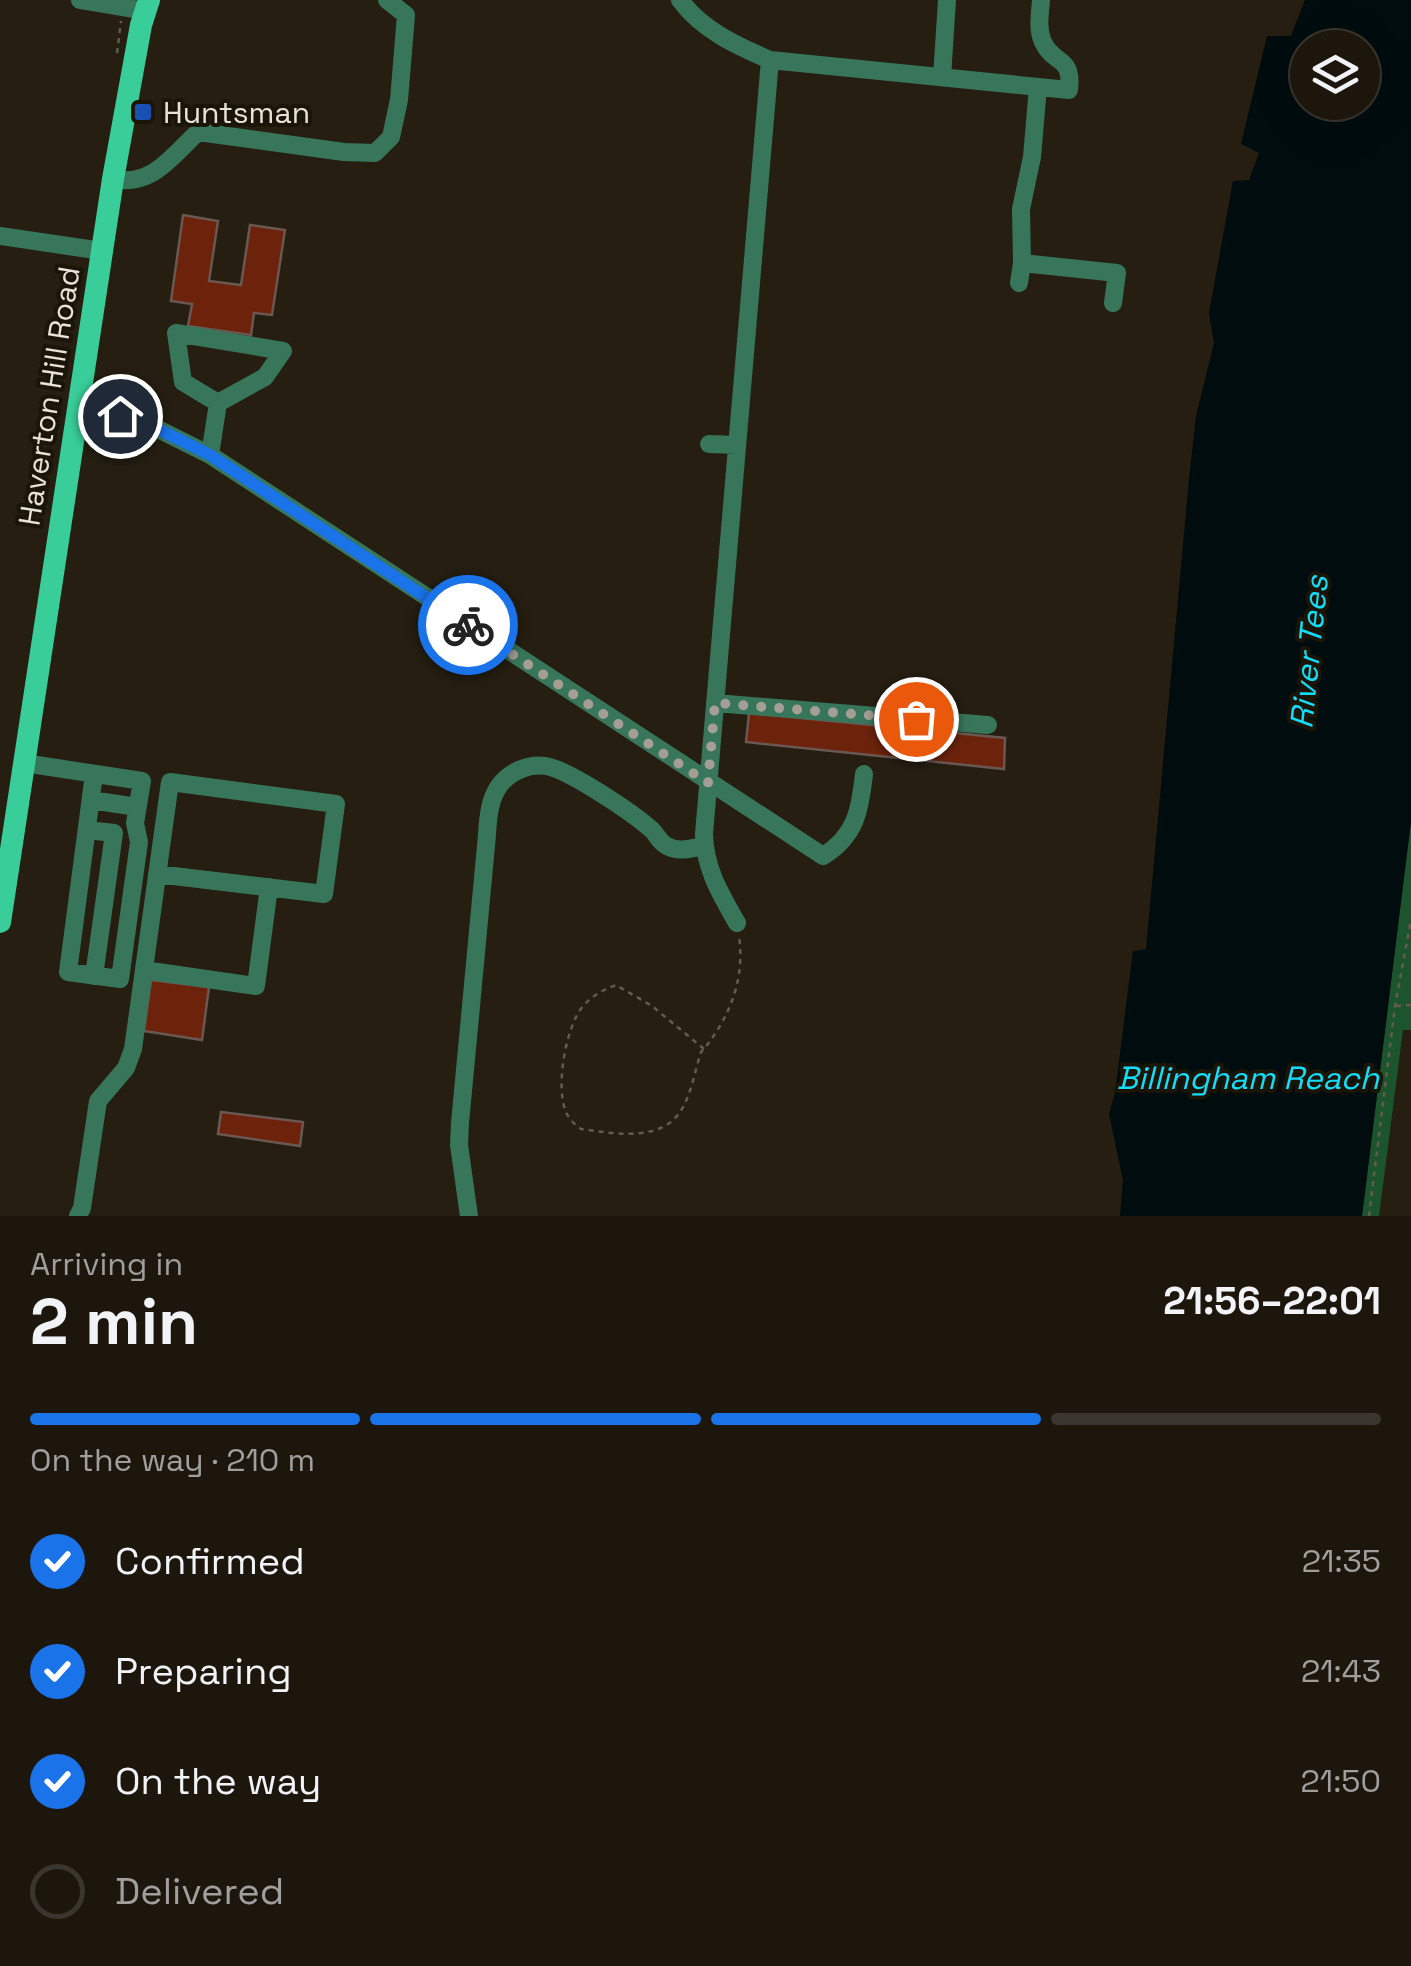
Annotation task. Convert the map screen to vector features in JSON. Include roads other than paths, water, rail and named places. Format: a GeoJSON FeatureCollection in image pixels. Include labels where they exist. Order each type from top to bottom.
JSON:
{"type":"FeatureCollection","features":[{"type":"Feature","properties":{"kind":"main road","name":"Haverton Hill Road"},"geometry":{"type":"LineString","coordinates":[[0,922],[113,179],[147,6]]}},
{"type":"Feature","properties":{"kind":"street"},"geometry":{"type":"LineString","coordinates":[[80,0],[147,6]]}},
{"type":"Feature","properties":{"kind":"street"},"geometry":{"type":"LineString","coordinates":[[113,179],[146,180],[198,132],[344,152],[375,152],[391,136],[399,100],[406,15],[388,0]]}},
{"type":"Feature","properties":{"kind":"street"},"geometry":{"type":"LineString","coordinates":[[680,0],[690,14],[732,44],[770,60],[1069,90],[1068,66],[1045,47],[1039,30],[1042,0]]}},
{"type":"Feature","properties":{"kind":"street"},"geometry":{"type":"LineString","coordinates":[[942,77],[947,0]]}},
{"type":"Feature","properties":{"kind":"street"},"geometry":{"type":"LineString","coordinates":[[737,923],[713,881],[704,840],[770,60]]}},
{"type":"Feature","properties":{"kind":"street"},"geometry":{"type":"LineString","coordinates":[[1018,283],[1022,263],[1021,209],[1032,158],[1038,87]]}},
{"type":"Feature","properties":{"kind":"street"},"geometry":{"type":"LineString","coordinates":[[0,236],[102,250]]}},
{"type":"Feature","properties":{"kind":"street"},"geometry":{"type":"LineString","coordinates":[[1022,263],[1117,273],[1113,304]]}},
{"type":"Feature","properties":{"kind":"street"},"geometry":{"type":"LineString","coordinates":[[176,333],[283,351],[265,377],[218,403],[183,382],[176,333]]}},
{"type":"Feature","properties":{"kind":"street"},"geometry":{"type":"LineString","coordinates":[[210,455],[218,403]]}},
{"type":"Feature","properties":{"kind":"street"},"geometry":{"type":"LineString","coordinates":[[78,408],[142,421],[210,455],[823,856],[838,847],[856,822],[864,774]]}},
{"type":"Feature","properties":{"kind":"street"},"geometry":{"type":"LineString","coordinates":[[709,444],[737,445]]}},
{"type":"Feature","properties":{"kind":"street"},"geometry":{"type":"LineString","coordinates":[[715,703],[988,725]]}},
{"type":"Feature","properties":{"kind":"street"},"geometry":{"type":"LineString","coordinates":[[681,765],[710,760]]}},
{"type":"Feature","properties":{"kind":"street"},"geometry":{"type":"LineString","coordinates":[[24,764],[94,774],[142,781],[135,823],[139,842],[120,979],[68,972],[94,774]]}},
{"type":"Feature","properties":{"kind":"street"},"geometry":{"type":"LineString","coordinates":[[469,1216],[461,1166],[460,1123],[490,816],[500,785],[514,772],[530,766],[548,766],[626,811],[654,832],[663,845],[678,850],[704,840]]}},
{"type":"Feature","properties":{"kind":"street"},"geometry":{"type":"LineString","coordinates":[[78,1216],[98,1101],[126,1068],[133,1048],[170,782],[336,804],[324,894],[158,874]]}},
{"type":"Feature","properties":{"kind":"street"},"geometry":{"type":"LineString","coordinates":[[91,800],[137,806]]}},
{"type":"Feature","properties":{"kind":"street"},"geometry":{"type":"LineString","coordinates":[[87,830],[114,834],[94,976]]}},
{"type":"Feature","properties":{"kind":"street"},"geometry":{"type":"LineString","coordinates":[[144,970],[256,986],[269,888]]}},
{"type":"Feature","properties":{"kind":"water","name":"Billingham Reach"},"geometry":{"type":"Polygon","coordinates":[[[1305,0],[1411,0],[1411,821],[1362,1216],[1120,1216],[1123,1180],[1109,1114],[1133,951],[1146,949],[1196,416],[1214,343],[1209,313],[1233,181],[1249,180],[1259,153],[1241,144],[1267,36],[1290,36],[1290,120],[1380,120],[1380,30],[1293,30],[1305,0]]]}},
{"type":"Feature","properties":{"kind":"place","name":"Huntsman"},"geometry":{"type":"Point","coordinates":[143,112]}},
{"type":"Feature","properties":{"kind":"water label","name":"River Tees"},"geometry":{"type":"Point","coordinates":[1309,652]}}]}
